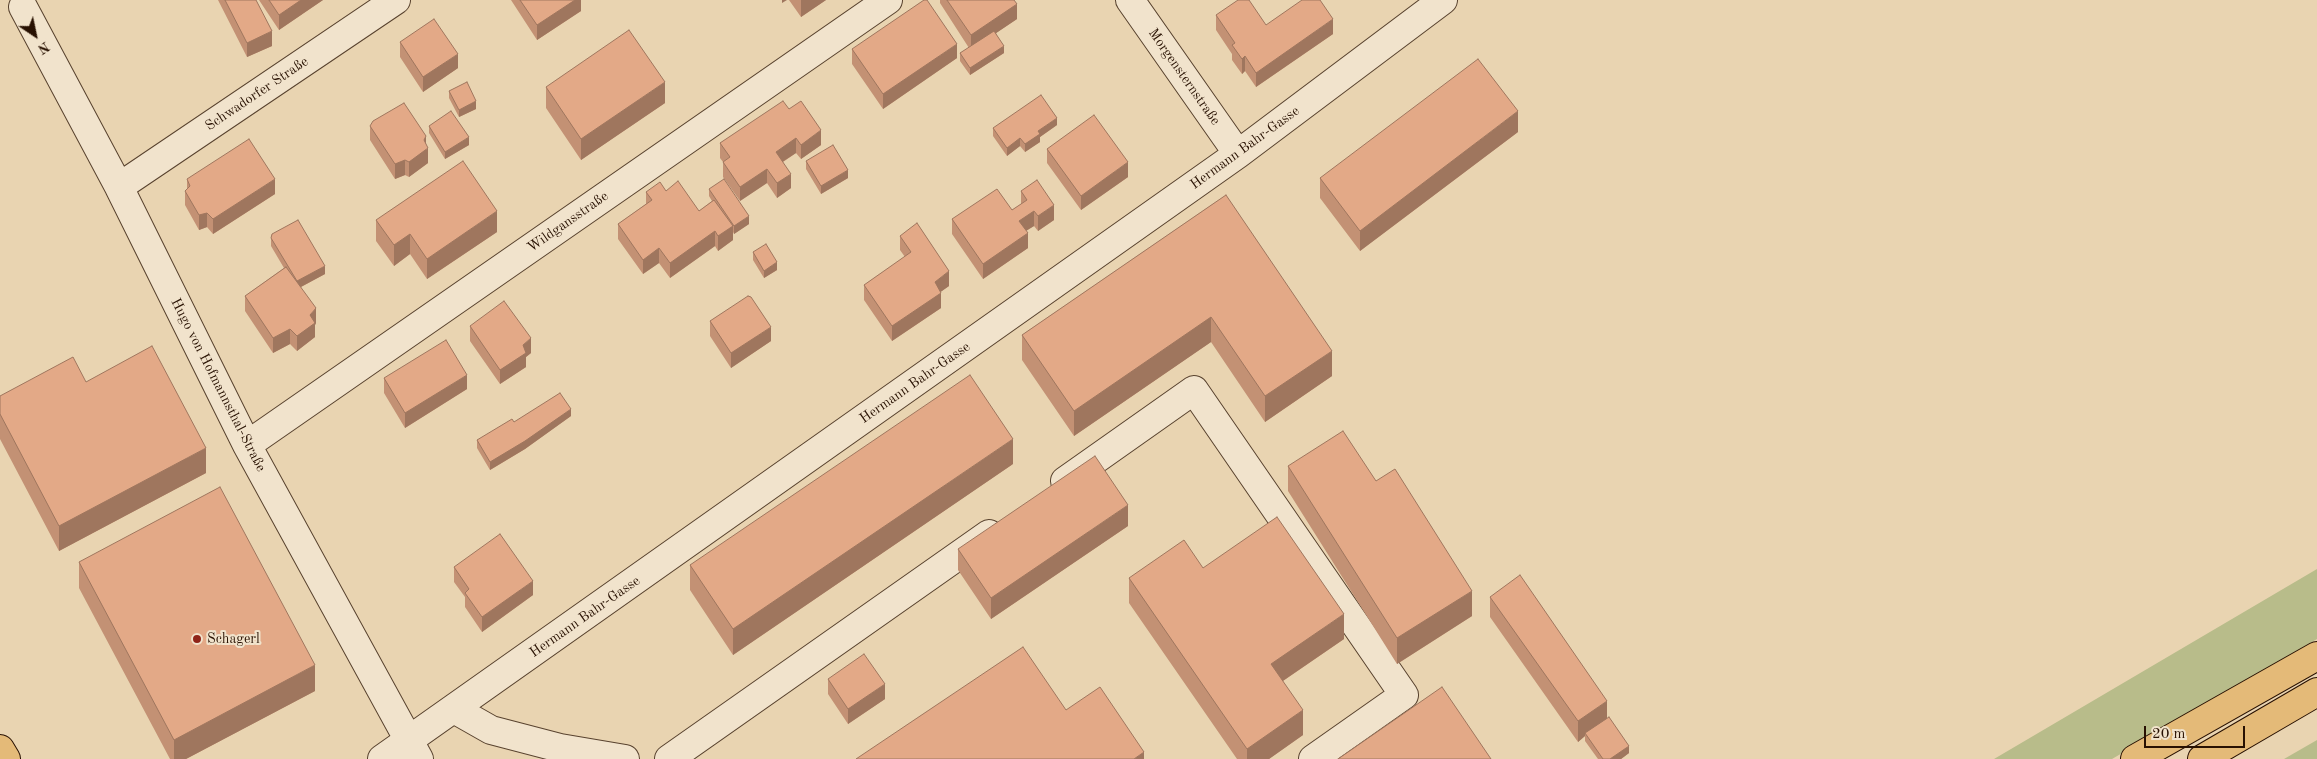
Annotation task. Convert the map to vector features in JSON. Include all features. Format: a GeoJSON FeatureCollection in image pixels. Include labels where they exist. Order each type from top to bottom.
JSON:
{"type":"FeatureCollection","features":[{"type":"Feature","properties":{"kind":"main road"},"geometry":{"type":"LineString","coordinates":[[2135,759],[2317,656]]}},
{"type":"Feature","properties":{"kind":"main road"},"geometry":{"type":"LineString","coordinates":[[2202,759],[2317,692]]}},
{"type":"Feature","properties":{"kind":"main road"},"geometry":{"type":"LineString","coordinates":[[0,749],[6,759]]}},
{"type":"Feature","properties":{"kind":"street","name":"Schwadorfer Straße"},"geometry":{"type":"LineString","coordinates":[[119,187],[396,0]]}},
{"type":"Feature","properties":{"kind":"street","name":"Wildgansstraße"},"geometry":{"type":"LineString","coordinates":[[248,444],[888,0]]}},
{"type":"Feature","properties":{"kind":"street","name":"Morgensternstraße"},"geometry":{"type":"LineString","coordinates":[[1130,0],[1238,154]]}},
{"type":"Feature","properties":{"kind":"street","name":"Hermann Bahr-Gasse"},"geometry":{"type":"LineString","coordinates":[[382,759],[414,750],[454,710],[1238,154],[1443,0]]}},
{"type":"Feature","properties":{"kind":"street","name":"Hugo von Hofmannsthal-Straße"},"geometry":{"type":"LineString","coordinates":[[23,7],[119,187],[248,444],[414,750]]}},
{"type":"Feature","properties":{"kind":"street"},"geometry":{"type":"LineString","coordinates":[[1041,498],[1194,390],[1404,696],[1313,759]]}},
{"type":"Feature","properties":{"kind":"street"},"geometry":{"type":"LineString","coordinates":[[669,759],[1008,520]]}},
{"type":"Feature","properties":{"kind":"street"},"geometry":{"type":"LineString","coordinates":[[454,710],[491,730],[560,748],[625,759]]}},
{"type":"Feature","properties":{"kind":"green space"},"geometry":{"type":"Polygon","coordinates":[[[2317,569],[2317,639],[2112,759],[1994,759],[2317,569]]]}},
{"type":"Feature","properties":{"kind":"green space"},"geometry":{"type":"Polygon","coordinates":[[[2317,740],[2317,759],[2284,759],[2317,740]]]}},
{"type":"Feature","properties":{"kind":"building"},"geometry":{"type":"Polygon","coordinates":[[[225,0],[256,0],[272,31],[247,43],[225,0]]]}},
{"type":"Feature","properties":{"kind":"building"},"geometry":{"type":"Polygon","coordinates":[[[269,0],[301,0],[279,15],[269,0]]]}},
{"type":"Feature","properties":{"kind":"building"},"geometry":{"type":"Polygon","coordinates":[[[520,0],[575,0],[537,25],[520,0]]]}},
{"type":"Feature","properties":{"kind":"building"},"geometry":{"type":"Polygon","coordinates":[[[924,0],[927,0],[957,44],[883,94],[852,49],[924,0]]]}},
{"type":"Feature","properties":{"kind":"building"},"geometry":{"type":"Polygon","coordinates":[[[947,0],[1014,0],[1017,4],[971,35],[947,0]]]}},
{"type":"Feature","properties":{"kind":"building"},"geometry":{"type":"Polygon","coordinates":[[[1238,0],[1249,0],[1266,25],[1302,0],[1320,0],[1333,19],[1256,73],[1245,56],[1242,59],[1232,45],[1235,43],[1216,15],[1238,0]]]}},
{"type":"Feature","properties":{"kind":"building"},"geometry":{"type":"Polygon","coordinates":[[[434,19],[458,54],[423,77],[400,42],[434,19]]]}},
{"type":"Feature","properties":{"kind":"building"},"geometry":{"type":"Polygon","coordinates":[[[629,30],[665,82],[581,139],[546,87],[629,30]]]}},
{"type":"Feature","properties":{"kind":"building"},"geometry":{"type":"Polygon","coordinates":[[[994,31],[1004,46],[970,68],[960,53],[994,31]]]}},
{"type":"Feature","properties":{"kind":"building"},"geometry":{"type":"Polygon","coordinates":[[[1478,59],[1518,111],[1360,231],[1320,178],[1478,59]]]}},
{"type":"Feature","properties":{"kind":"building"},"geometry":{"type":"Polygon","coordinates":[[[467,82],[476,101],[459,110],[449,91],[467,82]]]}},
{"type":"Feature","properties":{"kind":"building"},"geometry":{"type":"Polygon","coordinates":[[[1041,95],[1057,118],[1038,131],[1040,134],[1025,144],[1020,138],[1007,148],[993,128],[1041,95]]]}},
{"type":"Feature","properties":{"kind":"building"},"geometry":{"type":"Polygon","coordinates":[[[783,101],[789,109],[801,101],[821,130],[801,145],[796,138],[776,152],[791,174],[777,183],[767,169],[740,187],[723,162],[730,157],[720,143],[783,101]]]}},
{"type":"Feature","properties":{"kind":"building"},"geometry":{"type":"Polygon","coordinates":[[[404,103],[426,136],[424,140],[428,148],[409,162],[405,160],[395,164],[370,126],[373,121],[404,103]]]}},
{"type":"Feature","properties":{"kind":"building"},"geometry":{"type":"Polygon","coordinates":[[[451,111],[469,137],[445,152],[429,126],[451,111]]]}},
{"type":"Feature","properties":{"kind":"building"},"geometry":{"type":"Polygon","coordinates":[[[1094,115],[1128,162],[1081,196],[1047,149],[1094,115]]]}},
{"type":"Feature","properties":{"kind":"building"},"geometry":{"type":"Polygon","coordinates":[[[249,139],[275,179],[213,219],[207,213],[199,215],[185,191],[190,186],[187,179],[249,139]]]}},
{"type":"Feature","properties":{"kind":"building"},"geometry":{"type":"Polygon","coordinates":[[[833,145],[848,170],[821,186],[806,161],[833,145]]]}},
{"type":"Feature","properties":{"kind":"building"},"geometry":{"type":"Polygon","coordinates":[[[463,161],[497,211],[427,259],[410,234],[394,245],[376,220],[463,161]]]}},
{"type":"Feature","properties":{"kind":"building"},"geometry":{"type":"Polygon","coordinates":[[[724,179],[749,216],[734,226],[709,189],[724,179]]]}},
{"type":"Feature","properties":{"kind":"building"},"geometry":{"type":"Polygon","coordinates":[[[1037,180],[1054,205],[1038,216],[1034,211],[1019,221],[1028,233],[983,264],[952,219],[997,189],[1012,210],[1027,200],[1021,191],[1037,180]]]}},
{"type":"Feature","properties":{"kind":"building"},"geometry":{"type":"Polygon","coordinates":[[[678,181],[699,211],[714,200],[733,226],[718,236],[715,231],[670,263],[659,248],[643,260],[618,224],[652,200],[646,192],[660,182],[666,191],[678,181]]]}},
{"type":"Feature","properties":{"kind":"building"},"geometry":{"type":"Polygon","coordinates":[[[1226,195],[1332,351],[1265,396],[1211,317],[1074,411],[1022,335],[1226,195]]]}},
{"type":"Feature","properties":{"kind":"building"},"geometry":{"type":"Polygon","coordinates":[[[298,220],[325,266],[297,281],[271,238],[272,234],[298,220]]]}},
{"type":"Feature","properties":{"kind":"building"},"geometry":{"type":"Polygon","coordinates":[[[917,223],[949,271],[935,282],[941,293],[892,326],[864,285],[911,252],[900,236],[917,223]]]}},
{"type":"Feature","properties":{"kind":"building"},"geometry":{"type":"Polygon","coordinates":[[[766,244],[777,262],[764,271],[753,252],[766,244]]]}},
{"type":"Feature","properties":{"kind":"building"},"geometry":{"type":"Polygon","coordinates":[[[286,267],[316,308],[310,315],[315,323],[297,336],[290,329],[273,338],[245,296],[286,267]]]}},
{"type":"Feature","properties":{"kind":"building"},"geometry":{"type":"Polygon","coordinates":[[[748,296],[751,297],[771,327],[731,353],[710,321],[748,296]]]}},
{"type":"Feature","properties":{"kind":"building"},"geometry":{"type":"Polygon","coordinates":[[[504,301],[531,338],[523,345],[526,353],[500,370],[470,326],[504,301]]]}},
{"type":"Feature","properties":{"kind":"building"},"geometry":{"type":"Polygon","coordinates":[[[446,340],[467,375],[405,413],[384,378],[446,340]]]}},
{"type":"Feature","properties":{"kind":"building"},"geometry":{"type":"Polygon","coordinates":[[[152,346],[206,448],[59,526],[0,414],[0,396],[73,357],[86,382],[152,346]]]}},
{"type":"Feature","properties":{"kind":"building"},"geometry":{"type":"Polygon","coordinates":[[[970,375],[1013,439],[733,629],[690,565],[970,375]]]}},
{"type":"Feature","properties":{"kind":"building"},"geometry":{"type":"Polygon","coordinates":[[[560,393],[571,409],[525,441],[490,462],[477,440],[512,419],[514,422],[560,393]]]}},
{"type":"Feature","properties":{"kind":"building"},"geometry":{"type":"Polygon","coordinates":[[[1343,431],[1376,481],[1395,469],[1472,591],[1397,638],[1288,466],[1343,431]]]}},
{"type":"Feature","properties":{"kind":"building"},"geometry":{"type":"Polygon","coordinates":[[[1095,456],[1128,505],[991,598],[958,549],[1095,456]]]}},
{"type":"Feature","properties":{"kind":"building","name":"Schagerl"},"geometry":{"type":"Polygon","coordinates":[[[220,487],[315,665],[174,740],[79,562],[220,487]]]}},
{"type":"Feature","properties":{"kind":"building"},"geometry":{"type":"Polygon","coordinates":[[[1277,517],[1344,614],[1271,664],[1303,710],[1247,749],[1129,578],[1184,540],[1203,568],[1277,517]]]}},
{"type":"Feature","properties":{"kind":"building"},"geometry":{"type":"Polygon","coordinates":[[[500,534],[533,581],[482,617],[465,593],[469,589],[454,567],[500,534]]]}},
{"type":"Feature","properties":{"kind":"building"},"geometry":{"type":"Polygon","coordinates":[[[1520,575],[1607,701],[1578,721],[1490,597],[1520,575]]]}},
{"type":"Feature","properties":{"kind":"building"},"geometry":{"type":"Polygon","coordinates":[[[1023,647],[1066,710],[1100,687],[1144,752],[1134,759],[856,759],[1023,647]]]}},
{"type":"Feature","properties":{"kind":"building"},"geometry":{"type":"Polygon","coordinates":[[[864,654],[885,684],[848,709],[828,679],[864,654]]]}},
{"type":"Feature","properties":{"kind":"building"},"geometry":{"type":"Polygon","coordinates":[[[1442,687],[1491,759],[1338,759],[1442,687]]]}},
{"type":"Feature","properties":{"kind":"building"},"geometry":{"type":"Polygon","coordinates":[[[1609,717],[1629,746],[1610,759],[1603,759],[1585,733],[1609,717]]]}},
{"type":"Feature","properties":{"kind":"place","name":"Schagerl"},"geometry":{"type":"Point","coordinates":[197,639]}}]}
